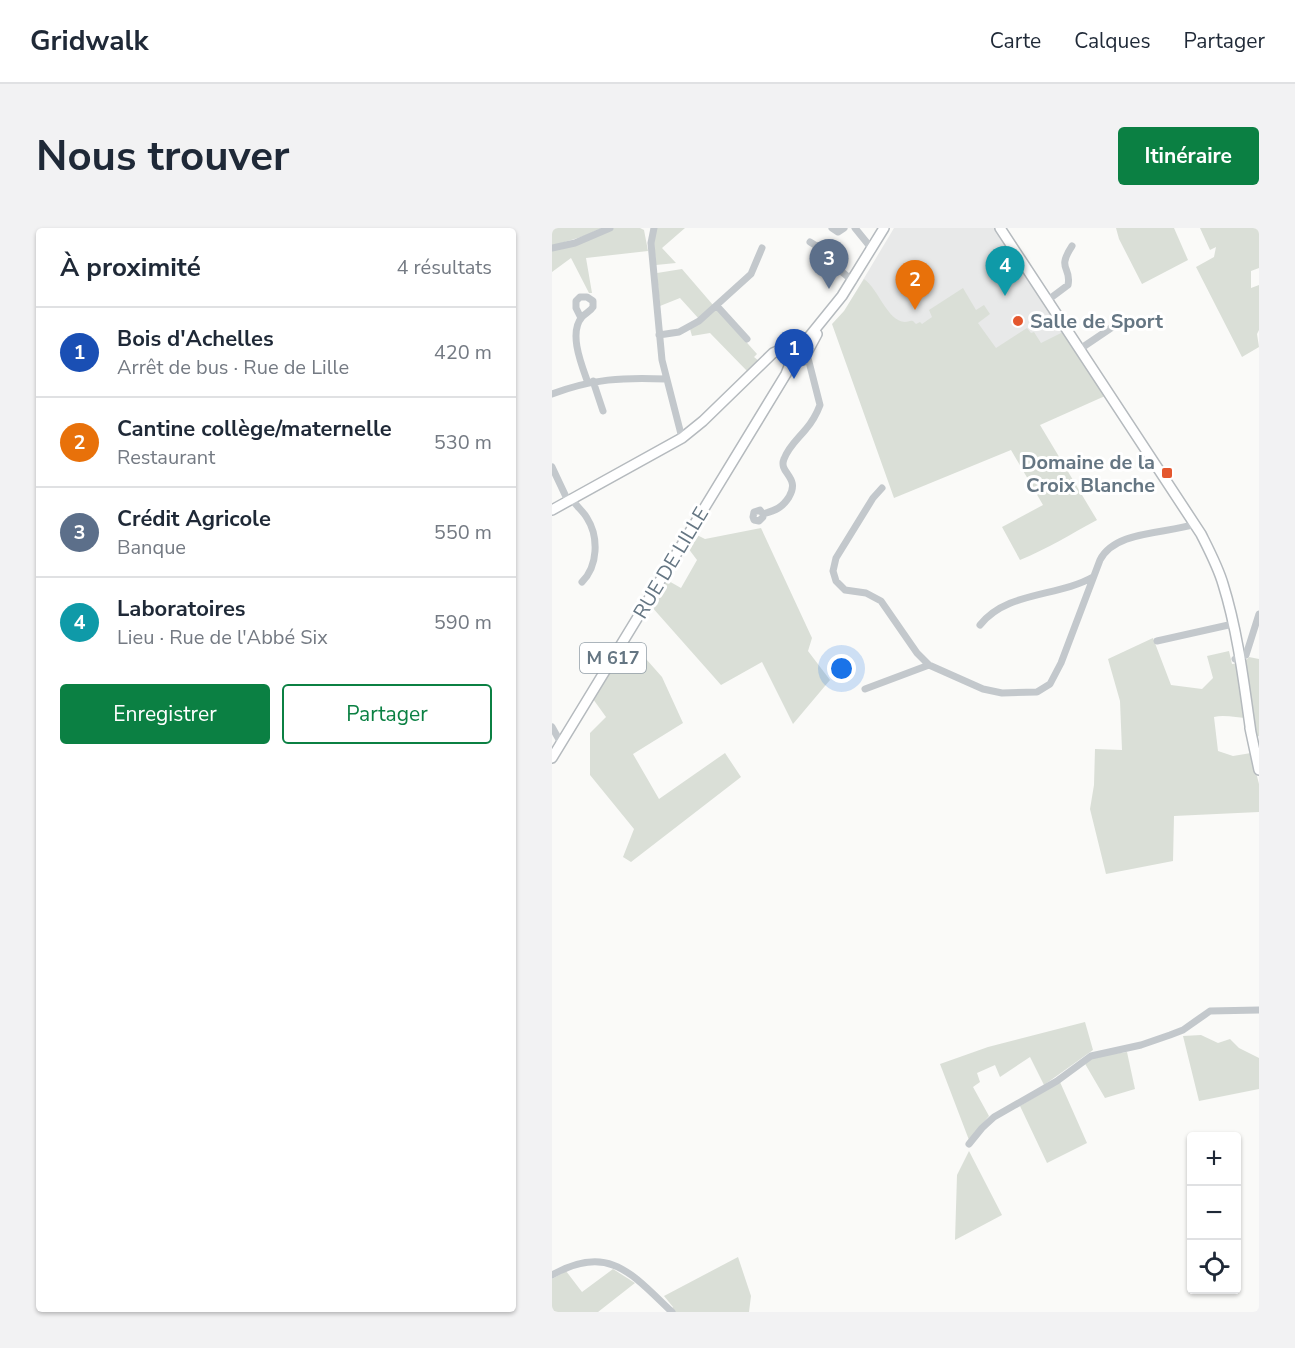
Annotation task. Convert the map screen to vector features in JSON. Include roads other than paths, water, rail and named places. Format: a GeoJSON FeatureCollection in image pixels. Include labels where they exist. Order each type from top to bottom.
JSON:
{"type":"FeatureCollection","features":[{"type":"Feature","properties":{"kind":"main road","name":"M 617"},"geometry":{"type":"LineString","coordinates":[[795,344],[808,338],[827,316],[853,280],[885,228]]}},
{"type":"Feature","properties":{"kind":"main road","name":"RUE DE LILLE"},"geometry":{"type":"LineString","coordinates":[[752,429],[852,286],[885,228]]}},
{"type":"Feature","properties":{"kind":"main road"},"geometry":{"type":"LineString","coordinates":[[1004,230],[1195,524],[1207,547],[1228,608],[1259,770]]}},
{"type":"Feature","properties":{"kind":"main road"},"geometry":{"type":"LineString","coordinates":[[789,357],[789,349],[795,344]]}},
{"type":"Feature","properties":{"kind":"main road"},"geometry":{"type":"LineString","coordinates":[[552,510],[682,438],[703,422],[773,353],[795,344],[804,346],[804,357],[795,362],[783,353],[777,355],[753,374]]}},
{"type":"Feature","properties":{"kind":"main road","name":"RUE DE LILLE"},"geometry":{"type":"LineString","coordinates":[[552,758],[788,370],[789,357]]}},
{"type":"Feature","properties":{"kind":"street"},"geometry":{"type":"LineString","coordinates":[[552,248],[575,243],[610,228]]}},
{"type":"Feature","properties":{"kind":"street"},"geometry":{"type":"LineString","coordinates":[[653,228],[651,243],[659,335],[666,379],[682,438]]}},
{"type":"Feature","properties":{"kind":"street"},"geometry":{"type":"LineString","coordinates":[[832,228],[838,232],[844,228]]}},
{"type":"Feature","properties":{"kind":"street"},"geometry":{"type":"LineString","coordinates":[[855,228],[872,249]]}},
{"type":"Feature","properties":{"kind":"street"},"geometry":{"type":"LineString","coordinates":[[810,242],[828,253],[836,267],[853,280]]}},
{"type":"Feature","properties":{"kind":"street"},"geometry":{"type":"LineString","coordinates":[[1048,300],[1068,285],[1069,278],[1064,263],[1072,246]]}},
{"type":"Feature","properties":{"kind":"street"},"geometry":{"type":"LineString","coordinates":[[659,335],[672,334],[690,327],[717,306],[751,274],[762,248]]}},
{"type":"Feature","properties":{"kind":"street"},"geometry":{"type":"LineString","coordinates":[[717,306],[747,339]]}},
{"type":"Feature","properties":{"kind":"street"},"geometry":{"type":"LineString","coordinates":[[581,318],[577,335],[578,352],[603,411]]}},
{"type":"Feature","properties":{"kind":"street"},"geometry":{"type":"LineString","coordinates":[[1080,349],[1114,326]]}},
{"type":"Feature","properties":{"kind":"street"},"geometry":{"type":"LineString","coordinates":[[763,514],[783,507],[794,489],[783,461],[820,406],[816,384],[804,357]]}},
{"type":"Feature","properties":{"kind":"street"},"geometry":{"type":"LineString","coordinates":[[552,394],[591,382],[621,378],[666,379]]}},
{"type":"Feature","properties":{"kind":"street"},"geometry":{"type":"LineString","coordinates":[[552,467],[570,500],[590,523],[595,541],[592,565],[582,582]]}},
{"type":"Feature","properties":{"kind":"street"},"geometry":{"type":"LineString","coordinates":[[882,488],[873,498],[836,558],[833,574],[836,581],[843,589],[867,593],[881,601],[929,665],[993,692],[1042,690],[1051,682],[1059,669],[1102,556],[1111,546],[1130,539],[1195,524]]}},
{"type":"Feature","properties":{"kind":"street"},"geometry":{"type":"LineString","coordinates":[[980,625],[990,614],[999,609],[1028,598],[1070,587],[1093,577]]}},
{"type":"Feature","properties":{"kind":"street"},"geometry":{"type":"LineString","coordinates":[[1070,587],[1088,593]]}},
{"type":"Feature","properties":{"kind":"street"},"geometry":{"type":"LineString","coordinates":[[1237,658],[1246,654],[1259,614]]}},
{"type":"Feature","properties":{"kind":"street"},"geometry":{"type":"LineString","coordinates":[[1157,641],[1231,624]]}},
{"type":"Feature","properties":{"kind":"street"},"geometry":{"type":"LineString","coordinates":[[865,688],[929,665]]}},
{"type":"Feature","properties":{"kind":"street"},"geometry":{"type":"LineString","coordinates":[[552,727],[561,742]]}},
{"type":"Feature","properties":{"kind":"street"},"geometry":{"type":"LineString","coordinates":[[969,1144],[990,1120],[1057,1081],[1091,1056],[1141,1045],[1170,1035],[1183,1030],[1210,1011],[1259,1010]]}},
{"type":"Feature","properties":{"kind":"street"},"geometry":{"type":"LineString","coordinates":[[552,1275],[576,1263],[597,1261],[618,1266],[640,1282],[672,1312]]}},
{"type":"Feature","properties":{"kind":"place","name":"Crédit Agricole"},"geometry":{"type":"Point","coordinates":[829,289]}},
{"type":"Feature","properties":{"kind":"place","name":"Laboratoires"},"geometry":{"type":"Point","coordinates":[1005,296]}},
{"type":"Feature","properties":{"kind":"place","name":"Cantine collège/maternelle"},"geometry":{"type":"Point","coordinates":[915,310]}},
{"type":"Feature","properties":{"kind":"place","name":"Salle de Sport"},"geometry":{"type":"Point","coordinates":[1018,321]}},
{"type":"Feature","properties":{"kind":"place","name":"Bois d'Achelles"},"geometry":{"type":"Point","coordinates":[794,379]}},
{"type":"Feature","properties":{"kind":"place","name":"Domaine de la Croix Blanche"},"geometry":{"type":"Point","coordinates":[1167,473]}}]}
